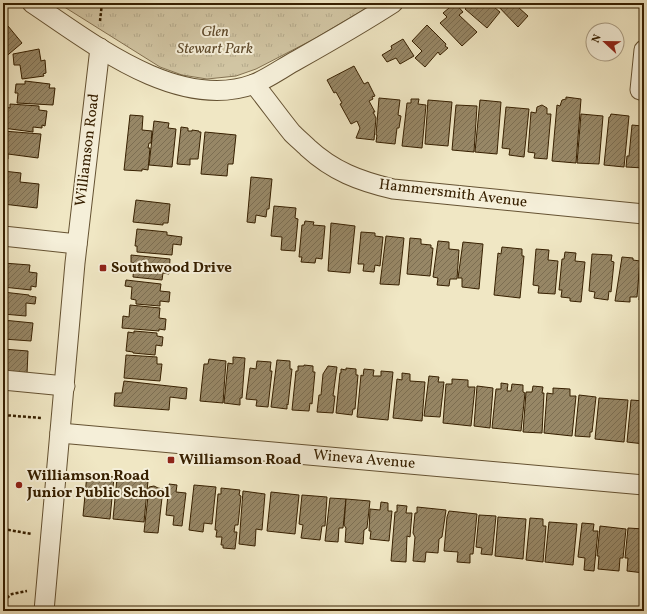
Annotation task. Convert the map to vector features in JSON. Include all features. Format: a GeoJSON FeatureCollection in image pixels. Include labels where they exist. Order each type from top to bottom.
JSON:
{"type":"FeatureCollection","features":[{"type":"Feature","properties":{"kind":"street"},"geometry":{"type":"LineString","coordinates":[[32,3],[100,48],[152,77],[192,89],[226,90],[254,84],[364,22],[393,3]]}},
{"type":"Feature","properties":{"kind":"street","name":"Williamson Road"},"geometry":{"type":"LineString","coordinates":[[44,611],[55,426],[65,386],[77,244],[100,48]]}},
{"type":"Feature","properties":{"kind":"street"},"geometry":{"type":"LineString","coordinates":[[640,90],[644,50]]}},
{"type":"Feature","properties":{"kind":"street","name":"Hammersmith Avenue"},"geometry":{"type":"LineString","coordinates":[[254,84],[293,134],[318,158],[352,177],[372,184],[393,189],[644,214]]}},
{"type":"Feature","properties":{"kind":"street"},"geometry":{"type":"LineString","coordinates":[[3,236],[77,244]]}},
{"type":"Feature","properties":{"kind":"street"},"geometry":{"type":"LineString","coordinates":[[3,380],[65,386]]}},
{"type":"Feature","properties":{"kind":"street","name":"Wineva Avenue"},"geometry":{"type":"LineString","coordinates":[[55,426],[644,485]]}},
{"type":"Feature","properties":{"kind":"path"},"geometry":{"type":"LineString","coordinates":[[100,21],[102,3]]}},
{"type":"Feature","properties":{"kind":"path"},"geometry":{"type":"LineString","coordinates":[[3,415],[55,426]]}},
{"type":"Feature","properties":{"kind":"path"},"geometry":{"type":"LineString","coordinates":[[3,442],[5,447],[3,463]]}},
{"type":"Feature","properties":{"kind":"path"},"geometry":{"type":"LineString","coordinates":[[3,529],[32,534]]}},
{"type":"Feature","properties":{"kind":"path"},"geometry":{"type":"LineString","coordinates":[[3,601],[12,594],[26,591]]}},
{"type":"Feature","properties":{"kind":"green space","name":"Glen Stewart Park"},"geometry":{"type":"Polygon","coordinates":[[[58,3],[375,3],[314,39],[256,69],[236,76],[207,79],[182,75],[160,67],[58,3]]]}},
{"type":"Feature","properties":{"kind":"building"},"geometry":{"type":"Polygon","coordinates":[[[455,3],[463,12],[459,15],[477,32],[462,46],[440,23],[447,17],[443,13],[455,3]]]}},
{"type":"Feature","properties":{"kind":"building"},"geometry":{"type":"Polygon","coordinates":[[[471,3],[489,3],[500,12],[487,28],[465,9],[471,3]]]}},
{"type":"Feature","properties":{"kind":"building"},"geometry":{"type":"Polygon","coordinates":[[[495,3],[522,3],[518,7],[528,16],[518,27],[495,3]]]}},
{"type":"Feature","properties":{"kind":"building"},"geometry":{"type":"Polygon","coordinates":[[[427,25],[446,44],[445,46],[448,48],[440,55],[438,52],[425,67],[415,58],[422,51],[412,41],[427,25]]]}},
{"type":"Feature","properties":{"kind":"building"},"geometry":{"type":"Polygon","coordinates":[[[8,26],[22,43],[3,59],[3,30],[8,26]]]}},
{"type":"Feature","properties":{"kind":"building"},"geometry":{"type":"Polygon","coordinates":[[[403,39],[414,56],[400,64],[396,58],[387,62],[382,55],[392,49],[391,46],[403,39]]]}},
{"type":"Feature","properties":{"kind":"building"},"geometry":{"type":"Polygon","coordinates":[[[39,49],[41,61],[45,60],[46,73],[43,74],[44,76],[22,79],[20,65],[14,65],[13,54],[39,49]]]}},
{"type":"Feature","properties":{"kind":"building"},"geometry":{"type":"Polygon","coordinates":[[[354,66],[364,84],[368,82],[375,96],[369,101],[375,112],[373,112],[376,118],[374,140],[356,138],[360,128],[357,121],[351,124],[340,104],[342,103],[336,92],[334,93],[327,80],[354,66]]]}},
{"type":"Feature","properties":{"kind":"building"},"geometry":{"type":"Polygon","coordinates":[[[25,81],[50,84],[49,88],[55,88],[53,105],[17,103],[18,93],[15,93],[16,84],[25,84],[25,81]]]}},
{"type":"Feature","properties":{"kind":"building"},"geometry":{"type":"Polygon","coordinates":[[[566,97],[581,99],[576,163],[552,161],[557,105],[560,106],[562,100],[566,99],[566,97]]]}},
{"type":"Feature","properties":{"kind":"building"},"geometry":{"type":"Polygon","coordinates":[[[379,98],[400,100],[398,115],[401,116],[399,128],[397,128],[395,144],[376,142],[379,98]]]}},
{"type":"Feature","properties":{"kind":"building"},"geometry":{"type":"Polygon","coordinates":[[[411,99],[419,99],[418,104],[426,105],[422,148],[402,146],[407,103],[411,103],[411,99]]]}},
{"type":"Feature","properties":{"kind":"building"},"geometry":{"type":"Polygon","coordinates":[[[428,100],[452,102],[448,146],[425,144],[428,100]]]}},
{"type":"Feature","properties":{"kind":"building"},"geometry":{"type":"Polygon","coordinates":[[[480,100],[501,102],[497,154],[475,152],[480,100]]]}},
{"type":"Feature","properties":{"kind":"building"},"geometry":{"type":"Polygon","coordinates":[[[10,104],[39,106],[39,110],[47,111],[45,126],[42,125],[42,128],[33,127],[33,132],[3,128],[3,115],[5,107],[10,108],[10,104]]]}},
{"type":"Feature","properties":{"kind":"building"},"geometry":{"type":"Polygon","coordinates":[[[456,105],[477,106],[474,152],[452,150],[456,105]]]}},
{"type":"Feature","properties":{"kind":"building"},"geometry":{"type":"Polygon","coordinates":[[[542,105],[547,108],[547,114],[551,114],[547,159],[534,158],[535,153],[528,152],[531,112],[536,113],[537,107],[542,105]]]}},
{"type":"Feature","properties":{"kind":"building"},"geometry":{"type":"Polygon","coordinates":[[[506,107],[529,109],[524,157],[509,155],[510,149],[502,148],[506,107]]]}},
{"type":"Feature","properties":{"kind":"building"},"geometry":{"type":"Polygon","coordinates":[[[581,114],[603,116],[599,164],[577,163],[581,114]]]}},
{"type":"Feature","properties":{"kind":"building"},"geometry":{"type":"Polygon","coordinates":[[[611,114],[629,116],[624,167],[604,165],[609,117],[611,114]]]}},
{"type":"Feature","properties":{"kind":"building"},"geometry":{"type":"Polygon","coordinates":[[[130,115],[143,116],[142,130],[152,131],[151,143],[149,143],[148,148],[150,148],[148,170],[124,170],[130,115]]]}},
{"type":"Feature","properties":{"kind":"building"},"geometry":{"type":"Polygon","coordinates":[[[154,121],[169,123],[168,128],[176,129],[172,167],[149,165],[154,121]]]}},
{"type":"Feature","properties":{"kind":"building"},"geometry":{"type":"Polygon","coordinates":[[[642,122],[644,122],[644,168],[626,167],[627,156],[629,156],[632,125],[642,126],[642,122]]]}},
{"type":"Feature","properties":{"kind":"building"},"geometry":{"type":"Polygon","coordinates":[[[181,127],[188,128],[188,131],[192,130],[201,132],[198,159],[190,159],[190,165],[177,164],[181,127]]]}},
{"type":"Feature","properties":{"kind":"building"},"geometry":{"type":"Polygon","coordinates":[[[3,131],[41,134],[38,158],[8,154],[8,159],[3,159],[3,131]]]}},
{"type":"Feature","properties":{"kind":"building"},"geometry":{"type":"Polygon","coordinates":[[[205,132],[236,135],[233,164],[228,164],[227,176],[201,174],[205,132]]]}},
{"type":"Feature","properties":{"kind":"building"},"geometry":{"type":"Polygon","coordinates":[[[3,171],[21,173],[20,182],[39,184],[37,208],[3,204],[3,171]]]}},
{"type":"Feature","properties":{"kind":"building"},"geometry":{"type":"Polygon","coordinates":[[[251,177],[272,179],[269,209],[267,209],[266,217],[256,215],[255,223],[247,222],[251,177]]]}},
{"type":"Feature","properties":{"kind":"building"},"geometry":{"type":"Polygon","coordinates":[[[136,200],[170,204],[168,223],[163,223],[163,225],[133,222],[136,200]]]}},
{"type":"Feature","properties":{"kind":"building"},"geometry":{"type":"Polygon","coordinates":[[[274,206],[296,208],[295,218],[298,219],[295,251],[281,250],[282,237],[271,236],[274,206]]]}},
{"type":"Feature","properties":{"kind":"building"},"geometry":{"type":"Polygon","coordinates":[[[305,221],[314,222],[313,225],[325,226],[322,259],[316,258],[315,263],[301,262],[302,257],[299,257],[302,225],[304,225],[305,221]]]}},
{"type":"Feature","properties":{"kind":"building"},"geometry":{"type":"Polygon","coordinates":[[[331,223],[355,226],[350,273],[328,271],[331,223]]]}},
{"type":"Feature","properties":{"kind":"building"},"geometry":{"type":"Polygon","coordinates":[[[137,229],[167,232],[167,235],[182,237],[181,245],[173,244],[172,255],[137,252],[137,246],[135,246],[137,229]]]}},
{"type":"Feature","properties":{"kind":"building"},"geometry":{"type":"Polygon","coordinates":[[[361,232],[375,233],[375,236],[383,237],[380,266],[375,265],[374,272],[363,271],[364,264],[358,264],[361,232]]]}},
{"type":"Feature","properties":{"kind":"building"},"geometry":{"type":"Polygon","coordinates":[[[386,236],[404,238],[399,285],[380,284],[386,236]]]}},
{"type":"Feature","properties":{"kind":"building"},"geometry":{"type":"Polygon","coordinates":[[[410,238],[421,239],[421,244],[431,245],[431,248],[433,248],[430,276],[407,274],[410,238]]]}},
{"type":"Feature","properties":{"kind":"building"},"geometry":{"type":"Polygon","coordinates":[[[438,241],[449,242],[449,249],[459,250],[457,279],[450,279],[449,286],[437,285],[438,278],[433,277],[438,241]]]}},
{"type":"Feature","properties":{"kind":"building"},"geometry":{"type":"Polygon","coordinates":[[[463,242],[483,244],[479,289],[462,287],[462,278],[458,278],[463,242]]]}},
{"type":"Feature","properties":{"kind":"building"},"geometry":{"type":"Polygon","coordinates":[[[502,247],[522,249],[522,256],[524,256],[520,298],[494,295],[498,253],[501,254],[502,247]]]}},
{"type":"Feature","properties":{"kind":"building"},"geometry":{"type":"Polygon","coordinates":[[[536,249],[549,250],[548,260],[558,261],[555,294],[538,293],[539,286],[533,285],[536,249]]]}},
{"type":"Feature","properties":{"kind":"building"},"geometry":{"type":"Polygon","coordinates":[[[565,252],[576,253],[575,261],[585,262],[581,302],[570,301],[570,298],[561,297],[562,290],[559,290],[562,259],[564,259],[565,252]]]}},
{"type":"Feature","properties":{"kind":"building"},"geometry":{"type":"Polygon","coordinates":[[[592,254],[612,255],[611,261],[614,262],[611,292],[609,291],[608,300],[594,298],[595,292],[589,291],[592,254]]]}},
{"type":"Feature","properties":{"kind":"building"},"geometry":{"type":"Polygon","coordinates":[[[131,255],[170,259],[169,274],[163,273],[162,280],[133,277],[134,263],[131,263],[131,255]]]}},
{"type":"Feature","properties":{"kind":"building"},"geometry":{"type":"Polygon","coordinates":[[[622,257],[633,258],[633,260],[640,261],[637,297],[630,297],[630,302],[615,301],[622,257]]]}},
{"type":"Feature","properties":{"kind":"building"},"geometry":{"type":"Polygon","coordinates":[[[3,263],[30,265],[29,272],[37,273],[36,287],[31,286],[31,290],[3,287],[3,263]]]}},
{"type":"Feature","properties":{"kind":"building"},"geometry":{"type":"Polygon","coordinates":[[[642,268],[644,268],[644,309],[642,309],[643,300],[639,300],[642,268]]]}},
{"type":"Feature","properties":{"kind":"building"},"geometry":{"type":"Polygon","coordinates":[[[126,280],[161,284],[160,291],[170,292],[169,302],[160,301],[160,306],[136,304],[136,300],[131,299],[132,287],[125,286],[126,280]]]}},
{"type":"Feature","properties":{"kind":"building"},"geometry":{"type":"Polygon","coordinates":[[[3,292],[36,297],[35,304],[26,303],[26,316],[3,314],[3,292]]]}},
{"type":"Feature","properties":{"kind":"building"},"geometry":{"type":"Polygon","coordinates":[[[130,305],[160,308],[159,318],[166,319],[165,330],[159,329],[159,331],[122,328],[123,316],[129,317],[130,305]]]}},
{"type":"Feature","properties":{"kind":"building"},"geometry":{"type":"Polygon","coordinates":[[[3,320],[33,323],[31,341],[3,339],[3,320]]]}},
{"type":"Feature","properties":{"kind":"building"},"geometry":{"type":"Polygon","coordinates":[[[134,331],[157,333],[157,336],[163,337],[162,346],[156,345],[155,355],[126,351],[128,332],[134,333],[134,331]]]}},
{"type":"Feature","properties":{"kind":"building"},"geometry":{"type":"Polygon","coordinates":[[[3,349],[28,351],[27,374],[3,372],[3,349]]]}},
{"type":"Feature","properties":{"kind":"building"},"geometry":{"type":"Polygon","coordinates":[[[126,355],[157,357],[157,364],[162,364],[160,381],[124,378],[126,355]]]}},
{"type":"Feature","properties":{"kind":"building"},"geometry":{"type":"Polygon","coordinates":[[[233,357],[245,358],[242,398],[240,398],[240,405],[224,403],[228,363],[233,364],[233,357]]]}},
{"type":"Feature","properties":{"kind":"building"},"geometry":{"type":"Polygon","coordinates":[[[209,359],[226,361],[223,403],[200,401],[204,364],[208,364],[209,359]]]}},
{"type":"Feature","properties":{"kind":"building"},"geometry":{"type":"Polygon","coordinates":[[[277,360],[290,361],[290,369],[292,369],[287,409],[271,407],[277,360]]]}},
{"type":"Feature","properties":{"kind":"building"},"geometry":{"type":"Polygon","coordinates":[[[257,361],[271,362],[270,371],[272,371],[268,407],[256,406],[257,400],[246,399],[250,368],[256,369],[257,361]]]}},
{"type":"Feature","properties":{"kind":"building"},"geometry":{"type":"Polygon","coordinates":[[[298,366],[313,366],[313,372],[315,372],[312,404],[310,403],[309,411],[292,410],[296,371],[298,371],[298,366]]]}},
{"type":"Feature","properties":{"kind":"building"},"geometry":{"type":"Polygon","coordinates":[[[328,366],[337,367],[333,396],[335,396],[333,413],[317,412],[319,395],[321,395],[323,374],[328,366]]]}},
{"type":"Feature","properties":{"kind":"building"},"geometry":{"type":"Polygon","coordinates":[[[346,368],[356,369],[356,375],[358,375],[355,409],[353,409],[352,415],[336,413],[340,373],[341,369],[346,370],[346,368]]]}},
{"type":"Feature","properties":{"kind":"building"},"geometry":{"type":"Polygon","coordinates":[[[364,369],[374,370],[373,376],[381,376],[381,371],[393,372],[388,420],[357,417],[361,375],[363,376],[364,369]]]}},
{"type":"Feature","properties":{"kind":"building"},"geometry":{"type":"Polygon","coordinates":[[[402,373],[410,374],[410,381],[425,382],[422,421],[393,418],[397,379],[402,380],[402,373]]]}},
{"type":"Feature","properties":{"kind":"building"},"geometry":{"type":"Polygon","coordinates":[[[429,376],[439,377],[438,382],[444,382],[440,417],[424,416],[429,376]]]}},
{"type":"Feature","properties":{"kind":"building"},"geometry":{"type":"Polygon","coordinates":[[[452,379],[468,380],[468,387],[475,387],[471,426],[443,423],[446,384],[452,384],[452,379]]]}},
{"type":"Feature","properties":{"kind":"building"},"geometry":{"type":"Polygon","coordinates":[[[124,381],[187,388],[186,399],[170,397],[169,410],[114,406],[115,393],[122,393],[124,381]]]}},
{"type":"Feature","properties":{"kind":"building"},"geometry":{"type":"Polygon","coordinates":[[[501,383],[508,384],[507,391],[511,391],[512,384],[523,385],[523,392],[525,393],[521,431],[492,428],[496,389],[501,389],[501,383]]]}},
{"type":"Feature","properties":{"kind":"building"},"geometry":{"type":"Polygon","coordinates":[[[477,386],[493,388],[490,428],[474,426],[477,386]]]}},
{"type":"Feature","properties":{"kind":"building"},"geometry":{"type":"Polygon","coordinates":[[[533,386],[543,387],[542,433],[523,432],[526,392],[532,392],[533,386]]]}},
{"type":"Feature","properties":{"kind":"building"},"geometry":{"type":"Polygon","coordinates":[[[553,388],[570,389],[570,396],[576,396],[572,436],[544,433],[547,393],[553,394],[553,388]]]}},
{"type":"Feature","properties":{"kind":"building"},"geometry":{"type":"Polygon","coordinates":[[[579,395],[596,397],[592,432],[590,432],[590,437],[575,436],[579,395]]]}},
{"type":"Feature","properties":{"kind":"building"},"geometry":{"type":"Polygon","coordinates":[[[599,398],[628,400],[624,442],[595,439],[599,398]]]}},
{"type":"Feature","properties":{"kind":"building"},"geometry":{"type":"Polygon","coordinates":[[[631,400],[644,401],[644,444],[627,442],[631,400]]]}},
{"type":"Feature","properties":{"kind":"building"},"geometry":{"type":"Polygon","coordinates":[[[87,474],[114,477],[110,519],[83,516],[87,474]]]}},
{"type":"Feature","properties":{"kind":"building"},"geometry":{"type":"Polygon","coordinates":[[[117,478],[148,481],[144,522],[113,519],[117,478]]]}},
{"type":"Feature","properties":{"kind":"building"},"geometry":{"type":"Polygon","coordinates":[[[169,484],[177,485],[176,492],[186,493],[182,526],[173,525],[174,516],[166,515],[169,484]]]}},
{"type":"Feature","properties":{"kind":"building"},"geometry":{"type":"Polygon","coordinates":[[[194,485],[216,487],[212,524],[204,523],[203,532],[189,530],[194,485]]]}},
{"type":"Feature","properties":{"kind":"building"},"geometry":{"type":"Polygon","coordinates":[[[154,486],[163,489],[158,533],[144,532],[149,487],[154,486]]]}},
{"type":"Feature","properties":{"kind":"building"},"geometry":{"type":"Polygon","coordinates":[[[221,488],[240,490],[239,495],[241,496],[238,525],[235,525],[234,532],[237,532],[235,549],[223,548],[223,545],[221,545],[222,537],[216,537],[217,530],[215,530],[218,494],[221,494],[221,488]]]}},
{"type":"Feature","properties":{"kind":"building"},"geometry":{"type":"Polygon","coordinates":[[[243,491],[265,494],[262,530],[256,529],[255,546],[239,544],[243,491]]]}},
{"type":"Feature","properties":{"kind":"building"},"geometry":{"type":"Polygon","coordinates":[[[271,492],[299,495],[295,534],[267,531],[271,492]]]}},
{"type":"Feature","properties":{"kind":"building"},"geometry":{"type":"Polygon","coordinates":[[[302,495],[327,497],[325,526],[322,526],[320,540],[301,538],[303,525],[299,524],[302,495]]]}},
{"type":"Feature","properties":{"kind":"building"},"geometry":{"type":"Polygon","coordinates":[[[330,498],[346,499],[343,528],[339,528],[338,542],[325,541],[330,498]]]}},
{"type":"Feature","properties":{"kind":"building"},"geometry":{"type":"Polygon","coordinates":[[[346,499],[370,501],[367,528],[364,530],[363,544],[345,542],[346,528],[344,525],[346,499]]]}},
{"type":"Feature","properties":{"kind":"building"},"geometry":{"type":"Polygon","coordinates":[[[381,502],[388,503],[388,511],[392,511],[389,541],[370,539],[370,509],[380,510],[381,502]]]}},
{"type":"Feature","properties":{"kind":"building"},"geometry":{"type":"Polygon","coordinates":[[[397,505],[407,506],[406,513],[412,513],[410,537],[407,536],[406,562],[391,561],[395,512],[397,512],[397,505]]]}},
{"type":"Feature","properties":{"kind":"building"},"geometry":{"type":"Polygon","coordinates":[[[417,507],[446,510],[442,537],[439,539],[438,553],[426,552],[425,562],[413,561],[415,537],[413,533],[417,507]]]}},
{"type":"Feature","properties":{"kind":"building"},"geometry":{"type":"Polygon","coordinates":[[[449,511],[477,514],[473,554],[470,554],[470,563],[457,562],[458,552],[444,551],[447,517],[449,511]]]}},
{"type":"Feature","properties":{"kind":"building"},"geometry":{"type":"Polygon","coordinates":[[[479,515],[496,516],[492,555],[481,554],[482,548],[476,547],[479,515]]]}},
{"type":"Feature","properties":{"kind":"building"},"geometry":{"type":"Polygon","coordinates":[[[498,517],[526,519],[523,559],[495,556],[498,517]]]}},
{"type":"Feature","properties":{"kind":"building"},"geometry":{"type":"Polygon","coordinates":[[[530,518],[543,519],[543,526],[546,526],[543,562],[526,560],[530,518]]]}},
{"type":"Feature","properties":{"kind":"building"},"geometry":{"type":"Polygon","coordinates":[[[549,522],[577,524],[573,565],[545,562],[549,522]]]}},
{"type":"Feature","properties":{"kind":"building"},"geometry":{"type":"Polygon","coordinates":[[[582,523],[594,524],[593,531],[598,531],[594,571],[584,570],[585,558],[578,557],[582,523]]]}},
{"type":"Feature","properties":{"kind":"building"},"geometry":{"type":"Polygon","coordinates":[[[600,526],[626,529],[623,558],[620,558],[619,571],[598,569],[599,556],[597,556],[600,526]]]}},
{"type":"Feature","properties":{"kind":"building"},"geometry":{"type":"Polygon","coordinates":[[[628,528],[644,529],[644,573],[627,571],[628,558],[625,558],[628,528]]]}},
{"type":"Feature","properties":{"kind":"place","name":"Southwood Drive"},"geometry":{"type":"Point","coordinates":[103,268]}},
{"type":"Feature","properties":{"kind":"place","name":"Williamson Road"},"geometry":{"type":"Point","coordinates":[171,460]}},
{"type":"Feature","properties":{"kind":"place","name":"Williamson Road Junior Public School"},"geometry":{"type":"Point","coordinates":[19,485]}}]}
